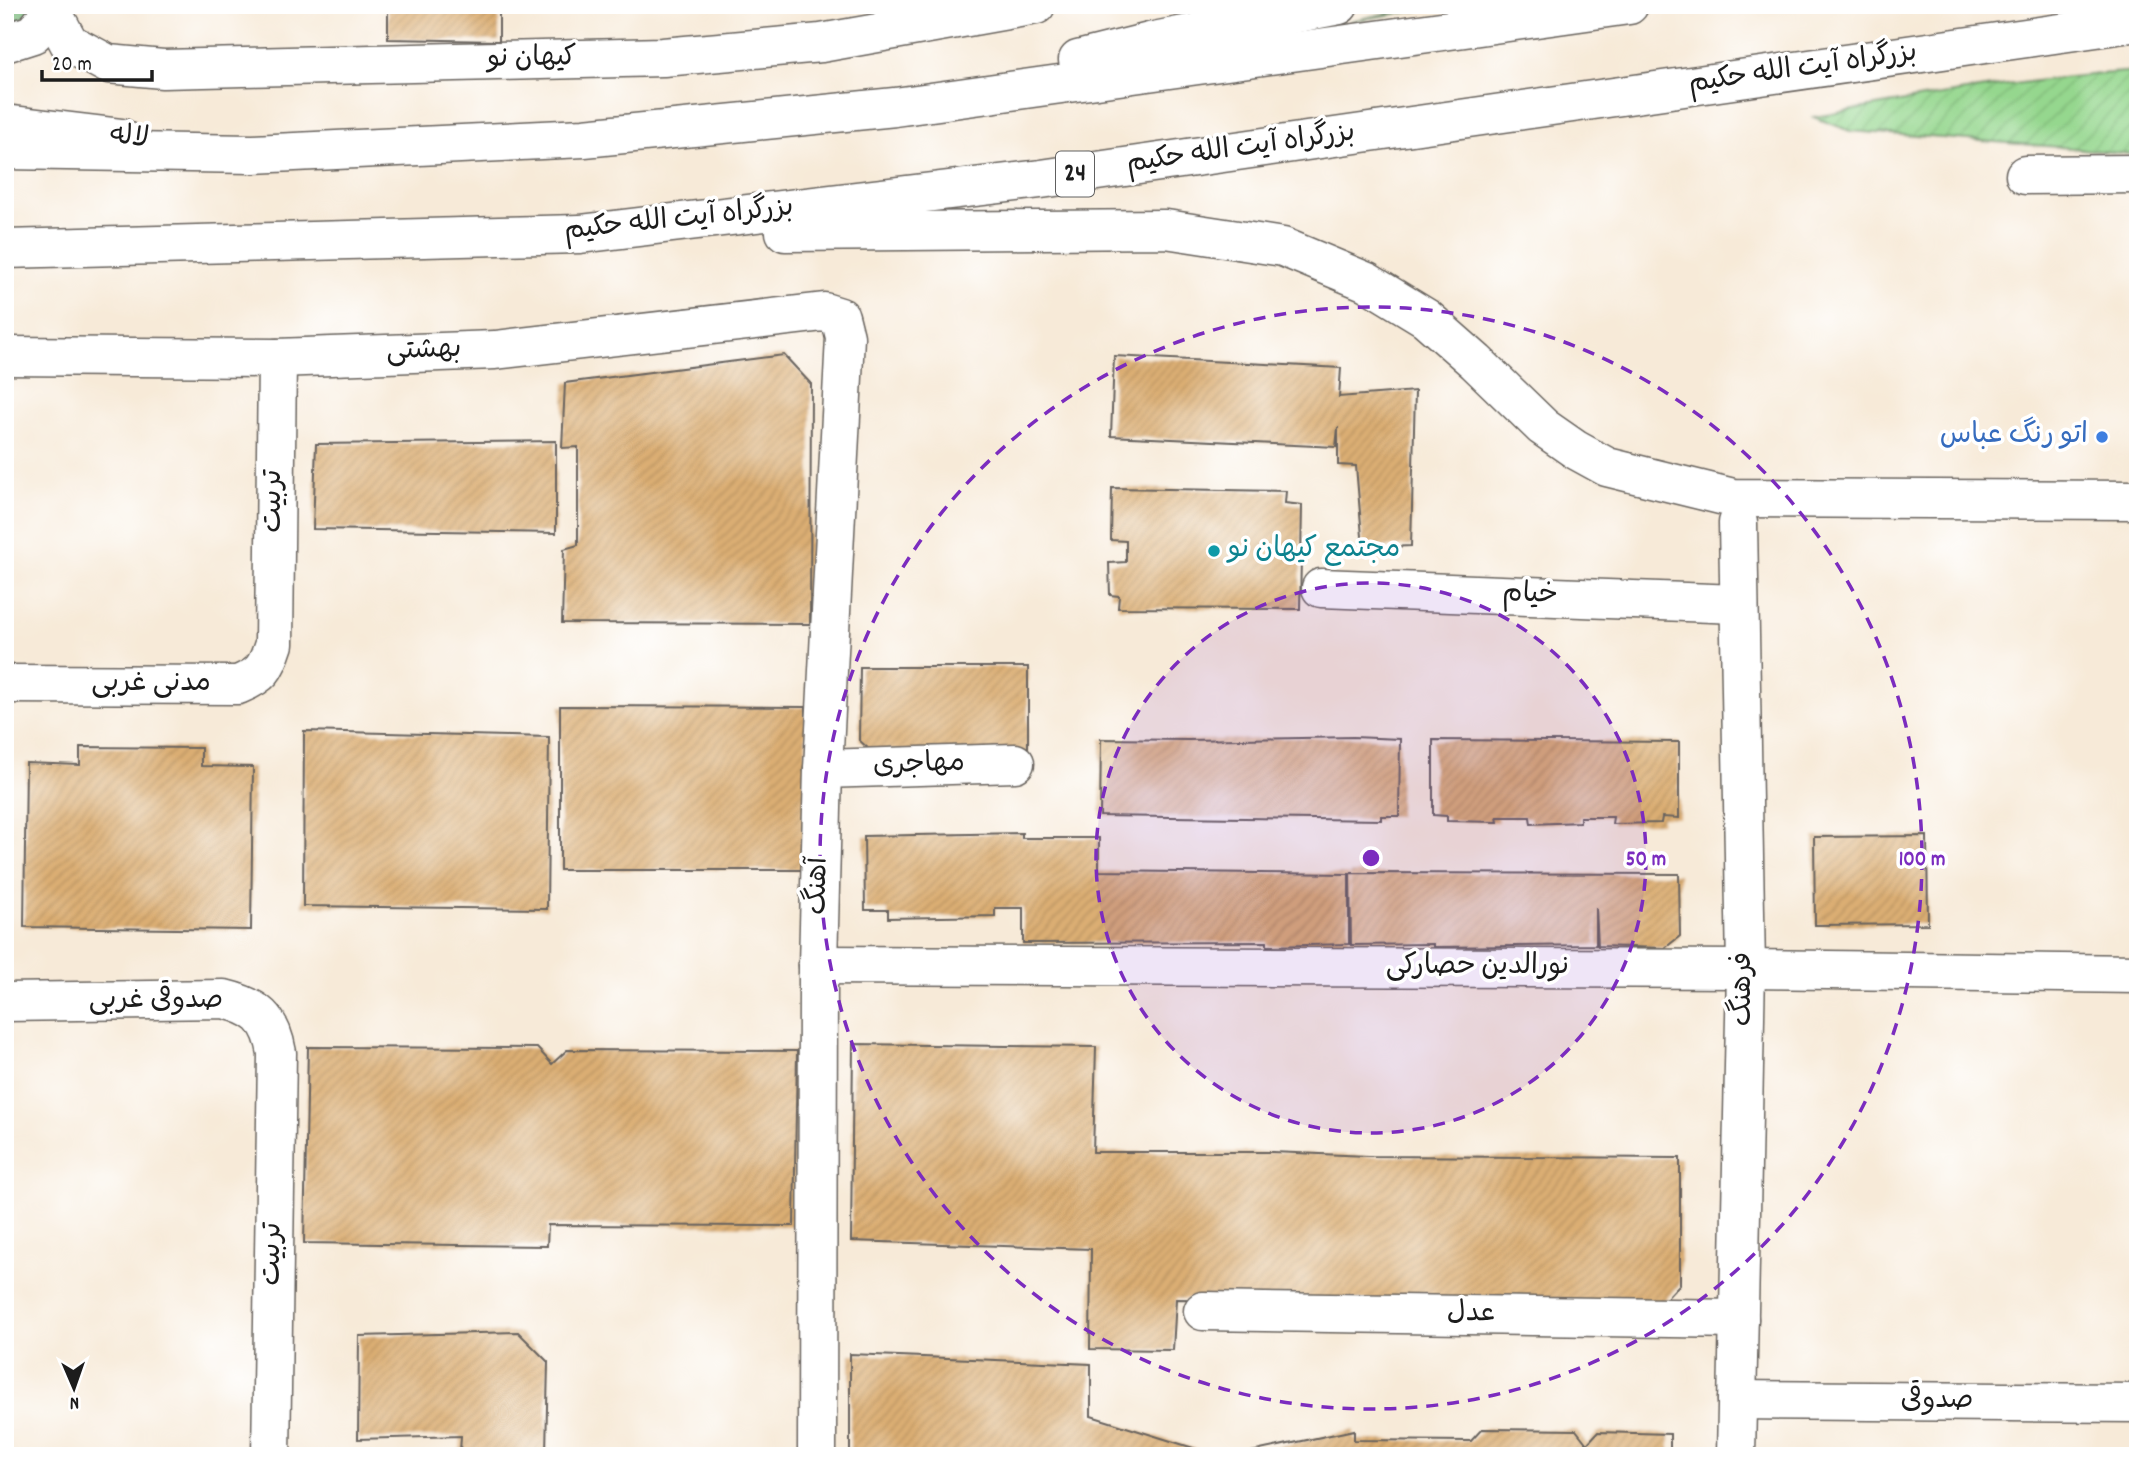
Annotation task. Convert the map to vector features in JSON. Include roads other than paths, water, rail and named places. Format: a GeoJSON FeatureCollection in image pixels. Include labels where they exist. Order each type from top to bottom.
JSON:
{"type":"FeatureCollection","features":[{"type":"Feature","properties":{"kind":"main road","name":"کیهان نو"},"geometry":{"type":"LineString","coordinates":[[52,8],[69,43],[108,64],[163,69],[663,57],[821,43],[1033,5]]}},
{"type":"Feature","properties":{"kind":"main road"},"geometry":{"type":"LineString","coordinates":[[895,107],[1154,41],[1339,5]]}},
{"type":"Feature","properties":{"kind":"main road"},"geometry":{"type":"LineString","coordinates":[[5,150],[253,153],[584,138],[895,107],[1629,5]]}},
{"type":"Feature","properties":{"kind":"main road"},"geometry":{"type":"LineString","coordinates":[[5,43],[33,34],[52,8]]}},
{"type":"Feature","properties":{"kind":"main road","name":"بزرگراه آیت الله حکیم"},"geometry":{"type":"LineString","coordinates":[[5,249],[580,234],[1041,179],[2138,22]]}},
{"type":"Feature","properties":{"kind":"main road","name":"لاله"},"geometry":{"type":"LineString","coordinates":[[5,124],[253,153]]}},
{"type":"Feature","properties":{"kind":"main road"},"geometry":{"type":"LineString","coordinates":[[2025,175],[2138,174]]}},
{"type":"Feature","properties":{"kind":"main road"},"geometry":{"type":"LineString","coordinates":[[580,234],[1166,229],[1283,247],[1367,282],[1426,317],[1543,427],[1607,467],[1733,498],[2138,500]]}},
{"type":"Feature","properties":{"kind":"main road","name":"بهشتی"},"geometry":{"type":"LineString","coordinates":[[5,356],[276,358],[495,350],[824,312],[840,317]]}},
{"type":"Feature","properties":{"kind":"main road","name":"آهنگ"},"geometry":{"type":"LineString","coordinates":[[817,1456],[818,964],[822,769],[845,337],[840,317]]}},
{"type":"Feature","properties":{"kind":"main road","name":"تربیت"},"geometry":{"type":"LineString","coordinates":[[274,644],[276,358]]}},
{"type":"Feature","properties":{"kind":"main road","name":"فرهنگ"},"geometry":{"type":"LineString","coordinates":[[1736,1456],[1746,969],[1738,523]]}},
{"type":"Feature","properties":{"kind":"main road","name":"خیام"},"geometry":{"type":"LineString","coordinates":[[1321,588],[1738,604]]}},
{"type":"Feature","properties":{"kind":"main road","name":"مدنی غربی"},"geometry":{"type":"LineString","coordinates":[[5,684],[238,685],[258,676],[269,662],[274,644]]}},
{"type":"Feature","properties":{"kind":"main road","name":"مهاجری"},"geometry":{"type":"LineString","coordinates":[[822,769],[1015,763]]}},
{"type":"Feature","properties":{"kind":"main road","name":"نورالدین حصارکی"},"geometry":{"type":"LineString","coordinates":[[818,964],[2138,974]]}},
{"type":"Feature","properties":{"kind":"main road","name":"صدوقی غربی"},"geometry":{"type":"LineString","coordinates":[[5,1002],[224,999],[247,1005],[264,1019],[274,1034],[277,1052]]}},
{"type":"Feature","properties":{"kind":"main road","name":"تربیت"},"geometry":{"type":"LineString","coordinates":[[271,1456],[277,1052]]}},
{"type":"Feature","properties":{"kind":"main road","name":"عدل"},"geometry":{"type":"LineString","coordinates":[[1203,1311],[1739,1319]]}},
{"type":"Feature","properties":{"kind":"main road","name":"صدوقی"},"geometry":{"type":"LineString","coordinates":[[1737,1400],[2138,1404]]}},
{"type":"Feature","properties":{"kind":"place","name":"اتو رنگ عباس"},"geometry":{"type":"Point","coordinates":[2102,437]}},
{"type":"Feature","properties":{"kind":"place","name":"مجتمع کیهان نو"},"geometry":{"type":"Point","coordinates":[1214,551]}}]}
